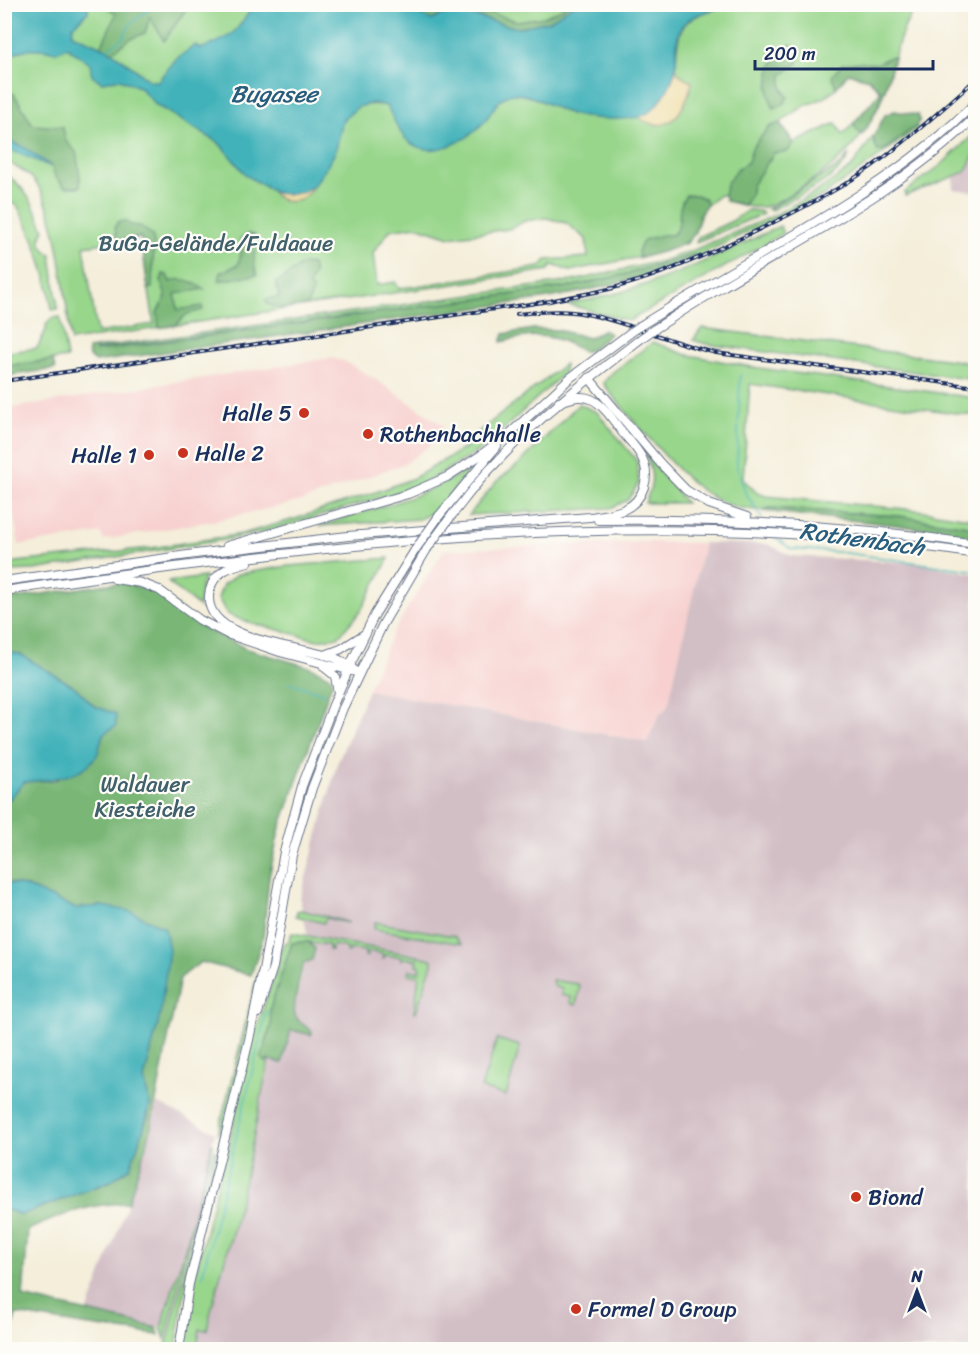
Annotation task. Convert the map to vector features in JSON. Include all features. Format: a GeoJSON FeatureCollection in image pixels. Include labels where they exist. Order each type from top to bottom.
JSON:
{"type":"FeatureCollection","features":[{"type":"Feature","properties":{"kind":"highway"},"geometry":{"type":"LineString","coordinates":[[589,378],[653,455],[686,490],[721,509],[765,521]]}},
{"type":"Feature","properties":{"kind":"highway"},"geometry":{"type":"LineString","coordinates":[[549,521],[619,512],[636,502],[645,485],[642,458],[598,404],[584,397],[559,402]]}},
{"type":"Feature","properties":{"kind":"highway"},"geometry":{"type":"LineString","coordinates":[[195,554],[408,494],[447,477],[508,434]]}},
{"type":"Feature","properties":{"kind":"highway"},"geometry":{"type":"LineString","coordinates":[[4,581],[195,554],[416,529],[549,521],[659,519],[765,521],[888,531],[975,544]]}},
{"type":"Feature","properties":{"kind":"highway"},"geometry":{"type":"LineString","coordinates":[[4,591],[293,552],[406,540],[527,532],[659,529],[769,532],[888,542],[975,554]]}},
{"type":"Feature","properties":{"kind":"highway"},"geometry":{"type":"LineString","coordinates":[[293,552],[235,565],[224,570],[215,578],[208,596],[216,619],[227,627],[288,647],[339,659],[359,674]]}},
{"type":"Feature","properties":{"kind":"highway"},"geometry":{"type":"LineString","coordinates":[[97,578],[125,580],[151,586],[173,598],[200,620],[227,634],[316,662],[349,668]]}},
{"type":"Feature","properties":{"kind":"highway"},"geometry":{"type":"LineString","coordinates":[[325,655],[341,649],[366,633]]}},
{"type":"Feature","properties":{"kind":"highway"},"geometry":{"type":"LineString","coordinates":[[316,662],[334,675],[338,693]]}},
{"type":"Feature","properties":{"kind":"main road"},"geometry":{"type":"LineString","coordinates":[[179,1350],[189,1284],[249,1040],[264,970],[284,852],[302,786],[349,668],[366,633],[415,550],[439,516],[508,434],[570,378],[640,326],[854,199],[956,122],[975,102]]}},
{"type":"Feature","properties":{"kind":"main road"},"geometry":{"type":"LineString","coordinates":[[249,1040],[273,967],[292,855],[315,778],[359,674],[395,601],[427,549],[452,515],[493,465],[559,402],[589,378],[653,330],[858,207],[897,181],[975,116]]}},
{"type":"Feature","properties":{"kind":"shaded area"},"geometry":{"type":"Polygon","coordinates":[[[975,154],[975,192],[953,189],[954,176],[975,154]]]}},
{"type":"Feature","properties":{"kind":"shaded area"},"geometry":{"type":"Polygon","coordinates":[[[330,358],[344,361],[372,377],[444,426],[429,446],[406,463],[302,501],[218,520],[103,540],[101,533],[19,545],[5,469],[5,409],[330,358]]]}},
{"type":"Feature","properties":{"kind":"shaded area"},"geometry":{"type":"Polygon","coordinates":[[[645,542],[704,543],[668,706],[659,715],[647,742],[368,690],[393,632],[444,550],[645,542]]]}},
{"type":"Feature","properties":{"kind":"shaded area"},"geometry":{"type":"Polygon","coordinates":[[[704,543],[767,544],[792,556],[916,563],[975,574],[975,1349],[197,1350],[200,1329],[208,1329],[269,1060],[290,1030],[309,942],[300,899],[337,764],[368,690],[647,742],[659,715],[668,706],[704,543]]]}},
{"type":"Feature","properties":{"kind":"shaded area"},"geometry":{"type":"Polygon","coordinates":[[[157,1103],[215,1132],[187,1242],[161,1328],[87,1313],[128,1203],[157,1103]]]}},
{"type":"Feature","properties":{"kind":"green space"},"geometry":{"type":"Polygon","coordinates":[[[88,5],[253,5],[232,34],[200,49],[196,45],[176,59],[158,81],[151,81],[111,51],[72,34],[73,26],[87,12],[88,5]]]}},
{"type":"Feature","properties":{"kind":"green space"},"geometry":{"type":"Polygon","coordinates":[[[107,5],[189,5],[164,41],[150,17],[145,33],[130,39],[112,52],[101,47],[116,14],[107,5]]]}},
{"type":"Feature","properties":{"kind":"green space"},"geometry":{"type":"Polygon","coordinates":[[[417,5],[573,5],[517,28],[417,5]]]}},
{"type":"Feature","properties":{"kind":"green space"},"geometry":{"type":"Polygon","coordinates":[[[417,5],[464,5],[517,21],[544,17],[566,5],[573,5],[549,21],[517,28],[470,15],[432,20],[422,16],[417,5]]]}},
{"type":"Feature","properties":{"kind":"green space","name":"BuGa-Gelände/Fuldaaue"},"geometry":{"type":"Polygon","coordinates":[[[731,5],[917,5],[901,35],[879,105],[863,133],[842,157],[817,177],[772,205],[757,207],[741,205],[727,201],[724,195],[720,195],[703,208],[694,234],[687,243],[650,255],[570,271],[552,265],[549,270],[71,341],[55,231],[49,210],[41,191],[32,178],[5,160],[5,148],[49,165],[23,147],[5,139],[5,58],[23,50],[42,49],[56,52],[67,47],[90,64],[93,76],[102,82],[120,79],[139,87],[156,105],[219,143],[247,176],[276,193],[335,153],[341,122],[352,110],[363,106],[387,106],[403,136],[449,146],[468,136],[484,122],[504,97],[511,94],[528,96],[575,115],[616,119],[676,68],[679,39],[687,23],[694,17],[731,5]],[[848,73],[824,98],[804,106],[780,123],[794,143],[836,123],[843,135],[881,92],[869,79],[848,73]],[[546,218],[525,221],[509,229],[450,237],[416,226],[390,230],[373,253],[377,285],[395,282],[399,288],[416,286],[540,267],[546,260],[588,257],[586,239],[566,223],[546,218]],[[141,238],[84,246],[97,333],[154,324],[141,238]]]}},
{"type":"Feature","properties":{"kind":"green space"},"geometry":{"type":"Polygon","coordinates":[[[791,44],[798,50],[798,63],[782,75],[782,88],[788,97],[783,105],[774,108],[769,96],[771,69],[777,55],[791,44]]]}},
{"type":"Feature","properties":{"kind":"green space"},"geometry":{"type":"Polygon","coordinates":[[[894,57],[885,87],[874,116],[863,134],[858,132],[853,124],[881,91],[869,79],[848,73],[836,88],[832,76],[842,64],[861,62],[876,64],[894,57]]]}},
{"type":"Feature","properties":{"kind":"green space"},"geometry":{"type":"Polygon","coordinates":[[[5,93],[14,94],[33,125],[63,127],[65,140],[76,152],[80,187],[65,187],[55,176],[52,167],[23,147],[5,139],[5,93]]]}},
{"type":"Feature","properties":{"kind":"green space"},"geometry":{"type":"Polygon","coordinates":[[[894,111],[918,115],[920,120],[916,126],[883,151],[877,151],[873,137],[885,115],[894,111]]]}},
{"type":"Feature","properties":{"kind":"green space"},"geometry":{"type":"Polygon","coordinates":[[[780,123],[794,144],[787,152],[774,153],[752,185],[750,196],[744,205],[726,201],[724,195],[727,183],[737,169],[748,162],[752,148],[769,127],[780,123]]]}},
{"type":"Feature","properties":{"kind":"green space"},"geometry":{"type":"Polygon","coordinates":[[[916,126],[918,128],[822,196],[698,256],[692,255],[627,274],[573,286],[95,350],[95,348],[572,281],[662,261],[694,250],[773,216],[813,194],[851,168],[873,137],[874,144],[883,151],[916,126]]]}},
{"type":"Feature","properties":{"kind":"green space"},"geometry":{"type":"Polygon","coordinates":[[[975,133],[975,154],[965,172],[905,196],[905,192],[941,165],[975,133]]]}},
{"type":"Feature","properties":{"kind":"green space"},"geometry":{"type":"Polygon","coordinates":[[[849,154],[845,163],[828,179],[771,210],[768,209],[839,166],[849,154]]]}},
{"type":"Feature","properties":{"kind":"green space"},"geometry":{"type":"Polygon","coordinates":[[[4,173],[24,191],[41,222],[44,230],[41,244],[51,254],[58,309],[52,310],[44,269],[24,218],[17,205],[5,202],[4,173]]]}},
{"type":"Feature","properties":{"kind":"green space"},"geometry":{"type":"Polygon","coordinates":[[[686,195],[697,195],[705,199],[707,205],[700,215],[694,234],[677,247],[639,258],[638,251],[644,240],[672,235],[676,231],[680,207],[686,195]]]}},
{"type":"Feature","properties":{"kind":"green space"},"geometry":{"type":"Polygon","coordinates":[[[748,210],[760,211],[763,214],[696,242],[698,237],[732,221],[748,210]]]}},
{"type":"Feature","properties":{"kind":"green space"},"geometry":{"type":"Polygon","coordinates":[[[126,221],[131,225],[140,226],[152,235],[154,242],[152,288],[148,289],[141,237],[117,241],[115,227],[118,222],[126,221]]]}},
{"type":"Feature","properties":{"kind":"green space"},"geometry":{"type":"Polygon","coordinates":[[[780,226],[783,234],[629,321],[566,304],[623,292],[650,283],[780,226]]]}},
{"type":"Feature","properties":{"kind":"green space"},"geometry":{"type":"Polygon","coordinates":[[[248,234],[255,235],[258,246],[254,260],[257,275],[219,281],[221,272],[238,265],[241,253],[240,239],[248,234]]]}},
{"type":"Feature","properties":{"kind":"green space"},"geometry":{"type":"Polygon","coordinates":[[[693,255],[698,256],[643,276],[549,298],[95,362],[89,357],[88,349],[95,348],[96,351],[573,286],[627,274],[693,255]]]}},
{"type":"Feature","properties":{"kind":"green space"},"geometry":{"type":"Polygon","coordinates":[[[304,264],[312,265],[314,273],[309,286],[313,291],[307,306],[283,309],[267,304],[266,299],[279,297],[276,282],[304,264]]]}},
{"type":"Feature","properties":{"kind":"green space"},"geometry":{"type":"Polygon","coordinates":[[[163,274],[167,275],[170,282],[183,280],[204,289],[175,294],[178,310],[202,306],[203,310],[187,314],[176,325],[159,328],[157,313],[166,297],[161,281],[163,274]]]}},
{"type":"Feature","properties":{"kind":"green space"},"geometry":{"type":"Polygon","coordinates":[[[60,317],[67,358],[5,366],[4,353],[37,348],[46,330],[46,325],[52,318],[60,317]]]}},
{"type":"Feature","properties":{"kind":"green space"},"geometry":{"type":"Polygon","coordinates":[[[702,328],[975,363],[975,380],[706,344],[693,340],[702,328]]]}},
{"type":"Feature","properties":{"kind":"green space"},"geometry":{"type":"Polygon","coordinates":[[[533,329],[559,330],[589,338],[604,330],[610,334],[591,350],[583,352],[563,341],[544,336],[523,337],[501,342],[504,334],[533,329]]]}},
{"type":"Feature","properties":{"kind":"green space"},"geometry":{"type":"Polygon","coordinates":[[[653,342],[684,354],[752,367],[975,398],[975,416],[750,384],[743,479],[757,493],[766,496],[917,510],[975,519],[975,527],[898,516],[770,508],[747,509],[732,506],[705,493],[671,463],[603,383],[613,372],[653,342]]]}},
{"type":"Feature","properties":{"kind":"green space"},"geometry":{"type":"Polygon","coordinates":[[[53,360],[55,369],[5,376],[5,366],[53,360]]]}},
{"type":"Feature","properties":{"kind":"green space"},"geometry":{"type":"Polygon","coordinates":[[[565,364],[564,373],[482,449],[428,481],[269,531],[34,570],[8,571],[10,566],[16,562],[151,548],[242,534],[295,519],[414,478],[465,448],[467,441],[565,364]]]}},
{"type":"Feature","properties":{"kind":"green space"},"geometry":{"type":"Polygon","coordinates":[[[579,404],[597,412],[637,461],[639,483],[628,500],[611,508],[469,515],[496,482],[520,463],[579,404]]]}},
{"type":"Feature","properties":{"kind":"green space"},"geometry":{"type":"Polygon","coordinates":[[[645,453],[686,503],[645,503],[652,478],[645,453]]]}},
{"type":"Feature","properties":{"kind":"green space"},"geometry":{"type":"Polygon","coordinates":[[[471,467],[440,508],[420,519],[319,526],[417,495],[471,467]]]}},
{"type":"Feature","properties":{"kind":"green space"},"geometry":{"type":"Polygon","coordinates":[[[770,508],[898,516],[975,527],[975,537],[896,525],[762,511],[770,508]]]}},
{"type":"Feature","properties":{"kind":"green space"},"geometry":{"type":"Polygon","coordinates":[[[389,558],[360,612],[338,637],[317,640],[244,621],[227,614],[218,598],[223,585],[238,574],[288,566],[389,558]]]}},
{"type":"Feature","properties":{"kind":"green space"},"geometry":{"type":"Polygon","coordinates":[[[205,577],[201,587],[199,607],[168,582],[205,577]]]}},
{"type":"Feature","properties":{"kind":"green space","name":"Waldauer Kiesteiche"},"geometry":{"type":"Polygon","coordinates":[[[123,583],[150,590],[167,598],[198,625],[247,649],[313,668],[332,678],[332,683],[279,831],[269,877],[263,938],[251,975],[201,962],[180,978],[149,1136],[128,1203],[100,1205],[76,1211],[28,1230],[23,1297],[157,1328],[159,1335],[16,1314],[10,1341],[5,1349],[5,1209],[21,1215],[111,1181],[130,1166],[148,1116],[150,1105],[144,1079],[160,1015],[102,906],[75,908],[25,886],[5,882],[4,804],[24,782],[56,780],[97,754],[103,734],[94,706],[75,687],[20,654],[5,652],[4,600],[123,583]]]}},
{"type":"Feature","properties":{"kind":"green space"},"geometry":{"type":"Polygon","coordinates":[[[301,910],[348,923],[326,918],[324,923],[296,916],[297,911],[301,910]]]}},
{"type":"Feature","properties":{"kind":"green space"},"geometry":{"type":"Polygon","coordinates":[[[375,922],[454,936],[461,944],[374,929],[375,922]]]}},
{"type":"Feature","properties":{"kind":"green space"},"geometry":{"type":"Polygon","coordinates":[[[292,933],[428,958],[432,960],[432,964],[416,1012],[414,1012],[419,976],[409,974],[409,970],[419,972],[418,960],[403,958],[401,961],[401,957],[385,955],[382,959],[383,954],[368,951],[365,956],[365,951],[350,949],[349,953],[347,948],[333,945],[329,950],[329,945],[309,942],[292,943],[270,1008],[271,1025],[261,1058],[265,1062],[269,1060],[242,1191],[207,1330],[200,1329],[197,1349],[183,1350],[193,1284],[225,1153],[227,1153],[252,1041],[283,944],[288,942],[292,933]]]}},
{"type":"Feature","properties":{"kind":"green space"},"geometry":{"type":"Polygon","coordinates":[[[309,942],[315,949],[312,960],[304,963],[294,1010],[299,1022],[312,1033],[311,1035],[291,1030],[282,1063],[269,1060],[265,1062],[261,1058],[271,1025],[270,1008],[292,943],[309,942]]]}},
{"type":"Feature","properties":{"kind":"green space"},"geometry":{"type":"Polygon","coordinates":[[[259,969],[261,969],[257,988],[224,1126],[218,1134],[259,969]]]}},
{"type":"Feature","properties":{"kind":"green space"},"geometry":{"type":"Polygon","coordinates":[[[552,980],[578,984],[580,987],[576,1005],[570,1003],[571,997],[561,995],[562,989],[555,987],[552,980]]]}},
{"type":"Feature","properties":{"kind":"green space"},"geometry":{"type":"Polygon","coordinates":[[[497,1039],[520,1046],[506,1096],[481,1088],[497,1039]]]}},
{"type":"Feature","properties":{"kind":"green space"},"geometry":{"type":"Polygon","coordinates":[[[212,1143],[165,1339],[161,1328],[187,1242],[212,1143]]]}},
{"type":"Feature","properties":{"kind":"green space"},"geometry":{"type":"Polygon","coordinates":[[[215,1148],[216,1155],[186,1283],[176,1349],[165,1350],[215,1148]]]}},
{"type":"Feature","properties":{"kind":"sand"},"geometry":{"type":"Polygon","coordinates":[[[676,68],[679,74],[692,82],[680,111],[667,123],[659,125],[638,117],[661,96],[676,68]]]}},
{"type":"Feature","properties":{"kind":"sand"},"geometry":{"type":"Polygon","coordinates":[[[313,186],[304,197],[293,201],[281,199],[270,189],[281,193],[292,193],[313,186]]]}},
{"type":"Feature","properties":{"kind":"water","name":"Bugasee"},"geometry":{"type":"Polygon","coordinates":[[[5,4],[88,5],[88,12],[73,26],[72,34],[111,51],[150,81],[158,81],[176,59],[196,45],[200,49],[232,34],[253,5],[417,5],[422,16],[432,20],[448,12],[470,15],[517,28],[549,21],[573,5],[731,5],[698,15],[682,26],[677,41],[675,72],[670,86],[658,104],[641,116],[621,119],[585,117],[568,113],[530,97],[511,94],[501,99],[484,122],[459,142],[437,149],[427,149],[417,147],[404,138],[387,106],[373,103],[358,107],[343,120],[335,153],[313,186],[303,192],[289,194],[276,193],[247,176],[219,143],[156,105],[139,87],[120,79],[102,82],[92,76],[90,64],[67,47],[56,52],[29,49],[5,58],[5,4]]]}},
{"type":"Feature","properties":{"kind":"water"},"geometry":{"type":"Polygon","coordinates":[[[5,139],[23,147],[52,167],[5,148],[5,139]]]}},
{"type":"Feature","properties":{"kind":"water"},"geometry":{"type":"Polygon","coordinates":[[[5,652],[20,654],[75,687],[94,706],[116,714],[116,726],[103,734],[98,753],[84,768],[65,776],[24,782],[5,804],[5,652]]]}},
{"type":"Feature","properties":{"kind":"water"},"geometry":{"type":"Polygon","coordinates":[[[5,883],[25,886],[75,908],[102,906],[130,911],[165,928],[169,950],[160,1015],[144,1079],[150,1105],[130,1167],[111,1181],[21,1215],[5,1209],[5,883]]]}},
{"type":"Feature","properties":{"kind":"waterway"},"geometry":{"type":"LineString","coordinates":[[107,49],[123,38],[131,23],[148,10],[163,4]]}},
{"type":"Feature","properties":{"kind":"waterway","name":"Rothenbach"},"geometry":{"type":"LineString","coordinates":[[740,375],[737,467],[746,494],[762,518]]}},
{"type":"Feature","properties":{"kind":"waterway","name":"Rothenbach"},"geometry":{"type":"LineString","coordinates":[[775,537],[791,549],[839,552],[976,571]]}},
{"type":"Feature","properties":{"kind":"waterway"},"geometry":{"type":"LineString","coordinates":[[288,682],[325,694]]}},
{"type":"Feature","properties":{"kind":"waterway"},"geometry":{"type":"LineString","coordinates":[[202,1276],[267,1011]]}},
{"type":"Feature","properties":{"kind":"railway"},"geometry":{"type":"LineString","coordinates":[[4,381],[550,301],[635,282],[722,247],[839,188],[898,147],[976,79]]}},
{"type":"Feature","properties":{"kind":"railway"},"geometry":{"type":"LineString","coordinates":[[517,314],[552,311],[577,312],[619,322],[716,353],[976,387]]}},
{"type":"Feature","properties":{"kind":"place","name":"Halle 5"},"geometry":{"type":"Point","coordinates":[304,413]}},
{"type":"Feature","properties":{"kind":"place","name":"Rothenbachhalle"},"geometry":{"type":"Point","coordinates":[368,434]}},
{"type":"Feature","properties":{"kind":"place","name":"Halle 2"},"geometry":{"type":"Point","coordinates":[183,453]}},
{"type":"Feature","properties":{"kind":"place","name":"Halle 1"},"geometry":{"type":"Point","coordinates":[149,455]}},
{"type":"Feature","properties":{"kind":"place","name":"Biond"},"geometry":{"type":"Point","coordinates":[856,1197]}},
{"type":"Feature","properties":{"kind":"place","name":"Formel D Group"},"geometry":{"type":"Point","coordinates":[576,1309]}}]}
